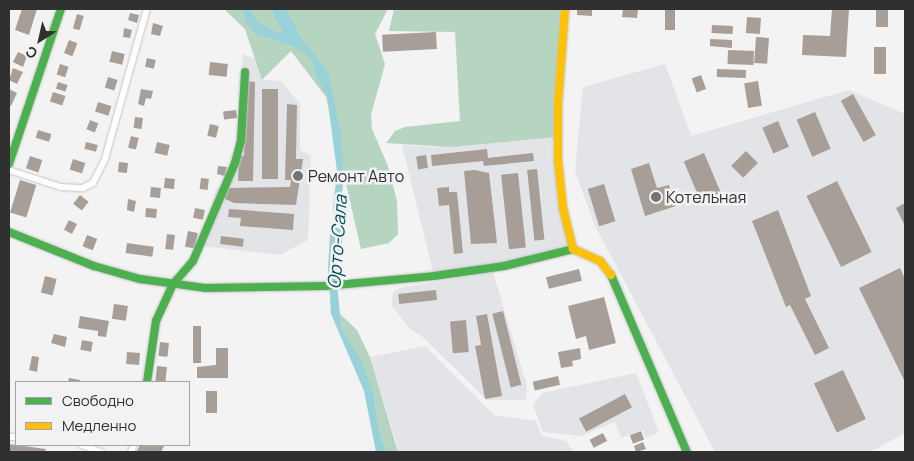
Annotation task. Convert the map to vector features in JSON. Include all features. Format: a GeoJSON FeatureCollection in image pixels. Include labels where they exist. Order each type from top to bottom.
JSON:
{"type":"FeatureCollection","features":[{"type":"Feature","properties":{"kind":"street"},"geometry":{"type":"LineString","coordinates":[[9,164],[61,9]]}},
{"type":"Feature","properties":{"kind":"street"},"geometry":{"type":"LineString","coordinates":[[9,170],[62,187],[83,188],[92,183],[105,159],[147,9]]}},
{"type":"Feature","properties":{"kind":"street"},"geometry":{"type":"LineString","coordinates":[[565,9],[558,104],[558,160],[563,208],[573,249]]}},
{"type":"Feature","properties":{"kind":"street"},"geometry":{"type":"LineString","coordinates":[[148,381],[152,336],[173,284],[193,261],[235,164],[241,140],[245,72]]}},
{"type":"Feature","properties":{"kind":"street"},"geometry":{"type":"LineString","coordinates":[[9,232],[94,266],[173,284],[206,288],[346,284],[498,267],[573,249],[600,261],[612,276],[642,353],[687,452]]}},
{"type":"Feature","properties":{"kind":"street"},"geometry":{"type":"LineString","coordinates":[[85,446],[101,452]]}},
{"type":"Feature","properties":{"kind":"shaded area"},"geometry":{"type":"Polygon","coordinates":[[[243,54],[255,59],[262,80],[281,81],[300,104],[300,150],[311,156],[308,240],[280,255],[200,246],[216,189],[223,184],[234,156],[243,54]]]}},
{"type":"Feature","properties":{"kind":"shaded area"},"geometry":{"type":"Polygon","coordinates":[[[665,64],[691,136],[849,90],[905,114],[905,433],[870,452],[715,452],[595,226],[575,171],[583,87],[665,64]]]}},
{"type":"Feature","properties":{"kind":"shaded area"},"geometry":{"type":"Polygon","coordinates":[[[557,137],[573,249],[434,276],[402,145],[432,147],[557,137]]]}},
{"type":"Feature","properties":{"kind":"shaded area"},"geometry":{"type":"Polygon","coordinates":[[[493,272],[527,386],[526,400],[487,400],[424,338],[409,328],[391,305],[393,293],[400,288],[493,272]]]}},
{"type":"Feature","properties":{"kind":"shaded area"},"geometry":{"type":"Polygon","coordinates":[[[425,346],[494,415],[536,421],[542,436],[566,441],[573,452],[399,452],[370,357],[425,346]]]}},
{"type":"Feature","properties":{"kind":"shaded area"},"geometry":{"type":"Polygon","coordinates":[[[636,373],[659,432],[646,438],[642,430],[621,438],[615,422],[581,436],[543,432],[533,405],[542,393],[636,373]]]}},
{"type":"Feature","properties":{"kind":"green space"},"geometry":{"type":"Polygon","coordinates":[[[224,9],[388,9],[375,34],[385,64],[371,115],[372,129],[388,166],[397,201],[398,234],[389,243],[361,249],[326,97],[291,51],[262,80],[245,29],[224,9]]]}},
{"type":"Feature","properties":{"kind":"green space"},"geometry":{"type":"Polygon","coordinates":[[[394,9],[561,9],[562,36],[557,137],[450,147],[386,143],[395,131],[405,127],[460,121],[455,32],[389,31],[394,9]]]}},
{"type":"Feature","properties":{"kind":"green space"},"geometry":{"type":"Polygon","coordinates":[[[340,314],[357,330],[370,357],[398,452],[386,452],[378,426],[374,394],[342,329],[340,314]]]}},
{"type":"Feature","properties":{"kind":"water","name":"Орто-Сала"},"geometry":{"type":"Polygon","coordinates":[[[242,9],[250,9],[258,23],[284,35],[271,9],[286,9],[301,38],[328,72],[341,132],[343,166],[342,244],[336,272],[342,329],[361,360],[374,394],[378,426],[386,452],[376,452],[364,391],[331,314],[328,268],[330,235],[336,222],[333,208],[337,171],[327,96],[316,76],[312,59],[293,46],[256,34],[248,25],[242,9]]]}},
{"type":"Feature","properties":{"kind":"building"},"geometry":{"type":"Polygon","coordinates":[[[22,9],[37,9],[29,35],[15,30],[22,9]]]}},
{"type":"Feature","properties":{"kind":"building"},"geometry":{"type":"Polygon","coordinates":[[[577,9],[592,9],[592,16],[577,15],[577,9]]]}},
{"type":"Feature","properties":{"kind":"building"},"geometry":{"type":"Polygon","coordinates":[[[623,9],[638,9],[637,18],[622,17],[623,9]]]}},
{"type":"Feature","properties":{"kind":"building"},"geometry":{"type":"Polygon","coordinates":[[[665,9],[675,9],[675,30],[665,30],[665,9]]]}},
{"type":"Feature","properties":{"kind":"building"},"geometry":{"type":"Polygon","coordinates":[[[832,9],[849,9],[846,57],[802,55],[803,35],[830,36],[832,9]]]}},
{"type":"Feature","properties":{"kind":"building"},"geometry":{"type":"Polygon","coordinates":[[[876,9],[888,9],[888,27],[876,27],[876,9]]]}},
{"type":"Feature","properties":{"kind":"building"},"geometry":{"type":"Polygon","coordinates":[[[130,13],[139,15],[137,23],[128,20],[130,13]]]}},
{"type":"Feature","properties":{"kind":"building"},"geometry":{"type":"Polygon","coordinates":[[[77,14],[84,16],[80,30],[73,28],[77,14]]]}},
{"type":"Feature","properties":{"kind":"building"},"geometry":{"type":"Polygon","coordinates":[[[747,17],[761,18],[760,34],[746,33],[747,17]]]}},
{"type":"Feature","properties":{"kind":"building"},"geometry":{"type":"Polygon","coordinates":[[[153,23],[163,26],[160,36],[151,34],[153,23]]]}},
{"type":"Feature","properties":{"kind":"building"},"geometry":{"type":"Polygon","coordinates":[[[712,25],[733,26],[733,34],[712,33],[712,25]]]}},
{"type":"Feature","properties":{"kind":"building"},"geometry":{"type":"Polygon","coordinates":[[[124,28],[132,30],[130,38],[123,37],[124,28]]]}},
{"type":"Feature","properties":{"kind":"building"},"geometry":{"type":"Polygon","coordinates":[[[436,32],[437,49],[383,52],[382,35],[436,32]]]}},
{"type":"Feature","properties":{"kind":"building"},"geometry":{"type":"Polygon","coordinates":[[[756,37],[769,38],[767,64],[754,63],[756,37]]]}},
{"type":"Feature","properties":{"kind":"building"},"geometry":{"type":"Polygon","coordinates":[[[710,39],[732,40],[732,48],[710,46],[710,39]]]}},
{"type":"Feature","properties":{"kind":"building"},"geometry":{"type":"Polygon","coordinates":[[[69,40],[77,43],[72,56],[64,53],[69,40]]]}},
{"type":"Feature","properties":{"kind":"building"},"geometry":{"type":"Polygon","coordinates":[[[874,47],[886,47],[886,74],[874,74],[874,47]]]}},
{"type":"Feature","properties":{"kind":"building"},"geometry":{"type":"Polygon","coordinates":[[[728,50],[754,51],[753,65],[728,64],[728,50]]]}},
{"type":"Feature","properties":{"kind":"building"},"geometry":{"type":"Polygon","coordinates":[[[112,51],[125,54],[122,65],[110,62],[112,51]]]}},
{"type":"Feature","properties":{"kind":"building"},"geometry":{"type":"Polygon","coordinates":[[[18,52],[27,56],[23,67],[13,62],[18,52]]]}},
{"type":"Feature","properties":{"kind":"building"},"geometry":{"type":"Polygon","coordinates":[[[147,58],[156,60],[154,69],[145,67],[147,58]]]}},
{"type":"Feature","properties":{"kind":"building"},"geometry":{"type":"Polygon","coordinates":[[[210,62],[228,64],[227,77],[209,75],[210,62]]]}},
{"type":"Feature","properties":{"kind":"building"},"geometry":{"type":"Polygon","coordinates":[[[60,64],[69,67],[65,77],[57,74],[60,64]]]}},
{"type":"Feature","properties":{"kind":"building"},"geometry":{"type":"Polygon","coordinates":[[[13,68],[23,72],[17,84],[9,80],[13,68]]]}},
{"type":"Feature","properties":{"kind":"building"},"geometry":{"type":"Polygon","coordinates":[[[717,69],[746,70],[746,78],[717,77],[717,69]]]}},
{"type":"Feature","properties":{"kind":"building"},"geometry":{"type":"Polygon","coordinates":[[[701,75],[706,89],[697,93],[692,78],[701,75]]]}},
{"type":"Feature","properties":{"kind":"building"},"geometry":{"type":"Polygon","coordinates":[[[108,77],[118,80],[114,90],[105,88],[108,77]]]}},
{"type":"Feature","properties":{"kind":"building"},"geometry":{"type":"Polygon","coordinates":[[[246,81],[255,82],[253,181],[238,181],[239,156],[244,156],[246,81]]]}},
{"type":"Feature","properties":{"kind":"building"},"geometry":{"type":"Polygon","coordinates":[[[758,81],[762,106],[748,108],[744,83],[758,81]]]}},
{"type":"Feature","properties":{"kind":"building"},"geometry":{"type":"Polygon","coordinates":[[[58,82],[68,85],[66,92],[56,89],[58,82]]]}},
{"type":"Feature","properties":{"kind":"building"},"geometry":{"type":"Polygon","coordinates":[[[9,89],[17,93],[11,106],[9,105],[9,89]]]}},
{"type":"Feature","properties":{"kind":"building"},"geometry":{"type":"Polygon","coordinates":[[[141,89],[153,91],[151,99],[146,98],[144,106],[138,104],[141,89]]]}},
{"type":"Feature","properties":{"kind":"building"},"geometry":{"type":"Polygon","coordinates":[[[262,89],[278,89],[278,179],[262,179],[262,89]]]}},
{"type":"Feature","properties":{"kind":"building"},"geometry":{"type":"Polygon","coordinates":[[[53,92],[65,96],[62,106],[50,102],[53,92]]]}},
{"type":"Feature","properties":{"kind":"building"},"geometry":{"type":"Polygon","coordinates":[[[853,94],[876,135],[864,142],[841,101],[853,94]]]}},
{"type":"Feature","properties":{"kind":"building"},"geometry":{"type":"Polygon","coordinates":[[[98,102],[111,106],[108,116],[95,112],[98,102]]]}},
{"type":"Feature","properties":{"kind":"building"},"geometry":{"type":"Polygon","coordinates":[[[287,104],[297,105],[296,159],[303,159],[296,205],[234,203],[225,199],[227,188],[290,187],[291,180],[285,180],[287,104]]]}},
{"type":"Feature","properties":{"kind":"building"},"geometry":{"type":"Polygon","coordinates":[[[236,110],[237,118],[224,120],[223,112],[236,110]]]}},
{"type":"Feature","properties":{"kind":"building"},"geometry":{"type":"Polygon","coordinates":[[[815,112],[831,149],[812,157],[797,120],[815,112]]]}},
{"type":"Feature","properties":{"kind":"building"},"geometry":{"type":"Polygon","coordinates":[[[135,117],[143,118],[142,129],[134,128],[135,117]]]}},
{"type":"Feature","properties":{"kind":"building"},"geometry":{"type":"Polygon","coordinates":[[[90,120],[98,123],[95,133],[86,129],[90,120]]]}},
{"type":"Feature","properties":{"kind":"building"},"geometry":{"type":"Polygon","coordinates":[[[778,121],[789,147],[773,153],[762,128],[778,121]]]}},
{"type":"Feature","properties":{"kind":"building"},"geometry":{"type":"Polygon","coordinates":[[[210,124],[219,126],[216,138],[207,136],[210,124]]]}},
{"type":"Feature","properties":{"kind":"building"},"geometry":{"type":"Polygon","coordinates":[[[38,130],[51,134],[49,142],[36,138],[38,130]]]}},
{"type":"Feature","properties":{"kind":"building"},"geometry":{"type":"Polygon","coordinates":[[[131,136],[139,138],[136,150],[128,148],[131,136]]]}},
{"type":"Feature","properties":{"kind":"building"},"geometry":{"type":"Polygon","coordinates":[[[86,142],[98,145],[96,152],[84,149],[86,142]]]}},
{"type":"Feature","properties":{"kind":"building"},"geometry":{"type":"Polygon","coordinates":[[[157,142],[170,145],[167,156],[155,153],[157,142]]]}},
{"type":"Feature","properties":{"kind":"building"},"geometry":{"type":"Polygon","coordinates":[[[487,149],[488,158],[533,153],[534,161],[484,166],[483,161],[432,166],[431,155],[487,149]]]}},
{"type":"Feature","properties":{"kind":"building"},"geometry":{"type":"Polygon","coordinates":[[[746,151],[758,163],[743,178],[731,166],[746,151]]]}},
{"type":"Feature","properties":{"kind":"building"},"geometry":{"type":"Polygon","coordinates":[[[704,153],[722,196],[702,205],[684,162],[704,153]]]}},
{"type":"Feature","properties":{"kind":"building"},"geometry":{"type":"Polygon","coordinates":[[[426,155],[428,168],[418,169],[416,157],[426,155]]]}},
{"type":"Feature","properties":{"kind":"building"},"geometry":{"type":"Polygon","coordinates":[[[30,156],[42,160],[38,172],[26,168],[30,156]]]}},
{"type":"Feature","properties":{"kind":"building"},"geometry":{"type":"Polygon","coordinates":[[[73,159],[85,163],[82,173],[70,169],[73,159]]]}},
{"type":"Feature","properties":{"kind":"building"},"geometry":{"type":"Polygon","coordinates":[[[119,162],[128,163],[127,173],[118,172],[119,162]]]}},
{"type":"Feature","properties":{"kind":"building","name":"Котельная"},"geometry":{"type":"Polygon","coordinates":[[[649,163],[657,188],[669,185],[676,206],[645,216],[631,169],[649,163]]]}},
{"type":"Feature","properties":{"kind":"building"},"geometry":{"type":"Polygon","coordinates":[[[218,166],[227,167],[225,176],[217,174],[218,166]]]}},
{"type":"Feature","properties":{"kind":"building"},"geometry":{"type":"Polygon","coordinates":[[[537,169],[544,240],[534,241],[527,170],[537,169]]]}},
{"type":"Feature","properties":{"kind":"building"},"geometry":{"type":"Polygon","coordinates":[[[475,170],[489,173],[497,243],[471,244],[464,171],[475,170]]]}},
{"type":"Feature","properties":{"kind":"building"},"geometry":{"type":"Polygon","coordinates":[[[518,173],[526,248],[509,249],[501,175],[518,173]]]}},
{"type":"Feature","properties":{"kind":"building"},"geometry":{"type":"Polygon","coordinates":[[[165,178],[175,179],[174,189],[164,188],[165,178]]]}},
{"type":"Feature","properties":{"kind":"building"},"geometry":{"type":"Polygon","coordinates":[[[201,178],[209,179],[208,190],[200,189],[201,178]]]}},
{"type":"Feature","properties":{"kind":"building"},"geometry":{"type":"Polygon","coordinates":[[[20,180],[36,185],[26,217],[10,213],[20,180]]]}},
{"type":"Feature","properties":{"kind":"building"},"geometry":{"type":"Polygon","coordinates":[[[837,181],[872,252],[841,267],[806,196],[837,181]]]}},
{"type":"Feature","properties":{"kind":"building"},"geometry":{"type":"Polygon","coordinates":[[[604,184],[615,221],[599,226],[588,189],[604,184]]]}},
{"type":"Feature","properties":{"kind":"building"},"geometry":{"type":"Polygon","coordinates":[[[151,187],[161,188],[160,198],[150,197],[151,187]]]}},
{"type":"Feature","properties":{"kind":"building"},"geometry":{"type":"Polygon","coordinates":[[[449,187],[449,192],[457,192],[463,253],[454,254],[449,205],[439,206],[437,188],[449,187]]]}},
{"type":"Feature","properties":{"kind":"building"},"geometry":{"type":"Polygon","coordinates":[[[80,195],[89,202],[82,210],[73,204],[80,195]]]}},
{"type":"Feature","properties":{"kind":"building"},"geometry":{"type":"Polygon","coordinates":[[[128,199],[136,201],[134,212],[127,210],[128,199]]]}},
{"type":"Feature","properties":{"kind":"building"},"geometry":{"type":"Polygon","coordinates":[[[905,203],[905,226],[896,208],[905,203]]]}},
{"type":"Feature","properties":{"kind":"building"},"geometry":{"type":"Polygon","coordinates":[[[146,208],[157,209],[156,218],[145,217],[146,208]]]}},
{"type":"Feature","properties":{"kind":"building"},"geometry":{"type":"Polygon","coordinates":[[[195,208],[205,210],[203,220],[193,218],[195,208]]]}},
{"type":"Feature","properties":{"kind":"building"},"geometry":{"type":"Polygon","coordinates":[[[229,209],[294,214],[293,230],[240,226],[241,218],[228,217],[229,209]]]}},
{"type":"Feature","properties":{"kind":"building"},"geometry":{"type":"Polygon","coordinates":[[[778,210],[811,296],[805,299],[829,348],[815,355],[790,305],[786,307],[752,221],[778,210]]]}},
{"type":"Feature","properties":{"kind":"building"},"geometry":{"type":"Polygon","coordinates":[[[69,220],[77,224],[72,234],[64,230],[69,220]]]}},
{"type":"Feature","properties":{"kind":"building"},"geometry":{"type":"Polygon","coordinates":[[[188,231],[198,233],[195,249],[185,247],[188,231]]]}},
{"type":"Feature","properties":{"kind":"building"},"geometry":{"type":"Polygon","coordinates":[[[167,234],[175,235],[173,250],[165,249],[167,234]]]}},
{"type":"Feature","properties":{"kind":"building"},"geometry":{"type":"Polygon","coordinates":[[[87,235],[97,239],[93,250],[83,246],[87,235]]]}},
{"type":"Feature","properties":{"kind":"building"},"geometry":{"type":"Polygon","coordinates":[[[221,236],[244,239],[243,247],[220,244],[221,236]]]}},
{"type":"Feature","properties":{"kind":"building"},"geometry":{"type":"Polygon","coordinates":[[[127,243],[154,247],[152,257],[126,253],[127,243]]]}},
{"type":"Feature","properties":{"kind":"building"},"geometry":{"type":"Polygon","coordinates":[[[900,268],[905,279],[905,382],[859,288],[900,268]]]}},
{"type":"Feature","properties":{"kind":"building"},"geometry":{"type":"Polygon","coordinates":[[[579,269],[582,281],[549,289],[546,277],[579,269]]]}},
{"type":"Feature","properties":{"kind":"building"},"geometry":{"type":"Polygon","coordinates":[[[45,276],[57,279],[53,295],[41,292],[45,276]]]}},
{"type":"Feature","properties":{"kind":"building"},"geometry":{"type":"Polygon","coordinates":[[[436,290],[437,300],[399,304],[398,294],[436,290]]]}},
{"type":"Feature","properties":{"kind":"building"},"geometry":{"type":"Polygon","coordinates":[[[604,297],[616,343],[589,350],[586,336],[576,339],[568,306],[604,297]]]}},
{"type":"Feature","properties":{"kind":"building"},"geometry":{"type":"Polygon","coordinates":[[[114,304],[128,306],[126,321],[112,319],[114,304]]]}},
{"type":"Feature","properties":{"kind":"building"},"geometry":{"type":"Polygon","coordinates":[[[503,311],[521,385],[511,387],[492,314],[503,311]]]}},
{"type":"Feature","properties":{"kind":"building"},"geometry":{"type":"Polygon","coordinates":[[[487,314],[502,396],[485,399],[475,346],[481,345],[476,316],[487,314]]]}},
{"type":"Feature","properties":{"kind":"building"},"geometry":{"type":"Polygon","coordinates":[[[80,316],[109,321],[106,337],[98,336],[98,331],[78,328],[80,316]]]}},
{"type":"Feature","properties":{"kind":"building"},"geometry":{"type":"Polygon","coordinates":[[[466,320],[469,352],[453,353],[450,321],[466,320]]]}},
{"type":"Feature","properties":{"kind":"building"},"geometry":{"type":"Polygon","coordinates":[[[193,326],[201,326],[201,363],[193,363],[193,326]]]}},
{"type":"Feature","properties":{"kind":"building"},"geometry":{"type":"Polygon","coordinates":[[[54,334],[67,337],[65,347],[51,343],[54,334]]]}},
{"type":"Feature","properties":{"kind":"building"},"geometry":{"type":"Polygon","coordinates":[[[82,340],[93,342],[91,352],[80,350],[82,340]]]}},
{"type":"Feature","properties":{"kind":"building"},"geometry":{"type":"Polygon","coordinates":[[[160,342],[169,343],[167,357],[159,356],[160,342]]]}},
{"type":"Feature","properties":{"kind":"building"},"geometry":{"type":"Polygon","coordinates":[[[216,348],[228,348],[228,378],[197,378],[197,367],[216,365],[216,348]]]}},
{"type":"Feature","properties":{"kind":"building"},"geometry":{"type":"Polygon","coordinates":[[[580,348],[581,359],[572,361],[573,366],[561,368],[558,352],[580,348]]]}},
{"type":"Feature","properties":{"kind":"building"},"geometry":{"type":"Polygon","coordinates":[[[127,352],[140,353],[139,365],[126,364],[127,352]]]}},
{"type":"Feature","properties":{"kind":"building"},"geometry":{"type":"Polygon","coordinates":[[[32,356],[39,357],[37,372],[29,370],[32,356]]]}},
{"type":"Feature","properties":{"kind":"building"},"geometry":{"type":"Polygon","coordinates":[[[157,366],[167,367],[165,381],[155,381],[157,366]]]}},
{"type":"Feature","properties":{"kind":"building"},"geometry":{"type":"Polygon","coordinates":[[[843,370],[866,419],[837,432],[814,384],[843,370]]]}},
{"type":"Feature","properties":{"kind":"building"},"geometry":{"type":"Polygon","coordinates":[[[558,376],[560,385],[535,391],[533,382],[558,376]]]}},
{"type":"Feature","properties":{"kind":"building"},"geometry":{"type":"Polygon","coordinates":[[[69,378],[80,380],[80,381],[68,381],[69,378]]]}},
{"type":"Feature","properties":{"kind":"building"},"geometry":{"type":"Polygon","coordinates":[[[206,391],[217,391],[217,413],[206,413],[206,391]]]}},
{"type":"Feature","properties":{"kind":"building"},"geometry":{"type":"Polygon","coordinates":[[[625,394],[632,407],[586,432],[579,418],[625,394]]]}},
{"type":"Feature","properties":{"kind":"building"},"geometry":{"type":"Polygon","coordinates":[[[641,431],[644,439],[633,444],[630,435],[641,431]]]}},
{"type":"Feature","properties":{"kind":"building"},"geometry":{"type":"Polygon","coordinates":[[[603,433],[607,441],[594,448],[590,440],[603,433]]]}},
{"type":"Feature","properties":{"kind":"building"},"geometry":{"type":"Polygon","coordinates":[[[643,442],[646,449],[636,452],[634,446],[643,442]]]}},
{"type":"Feature","properties":{"kind":"building"},"geometry":{"type":"Polygon","coordinates":[[[9,444],[46,449],[45,452],[9,452],[9,444]]]}},
{"type":"Feature","properties":{"kind":"building"},"geometry":{"type":"Polygon","coordinates":[[[140,446],[164,446],[161,452],[137,451],[140,446]]]}},
{"type":"Feature","properties":{"kind":"traffic: fast"},"geometry":{"type":"LineString","coordinates":[[9,164],[61,9]]}},
{"type":"Feature","properties":{"kind":"traffic: fast"},"geometry":{"type":"LineString","coordinates":[[147,381],[156,321],[173,284],[193,261],[235,163],[241,140],[245,72]]}},
{"type":"Feature","properties":{"kind":"traffic: fast"},"geometry":{"type":"LineString","coordinates":[[9,232],[94,266],[140,279],[206,288],[325,286],[434,276],[504,266],[573,249]]}},
{"type":"Feature","properties":{"kind":"traffic: fast"},"geometry":{"type":"LineString","coordinates":[[611,275],[687,452]]}},
{"type":"Feature","properties":{"kind":"traffic: slow"},"geometry":{"type":"LineString","coordinates":[[565,9],[558,104],[558,160],[563,208],[573,249],[600,261],[611,275]]}},
{"type":"Feature","properties":{"kind":"place","name":"Ремонт Авто"},"geometry":{"type":"Point","coordinates":[298,176]}},
{"type":"Feature","properties":{"kind":"place","name":"Котельная"},"geometry":{"type":"Point","coordinates":[656,197]}}]}
